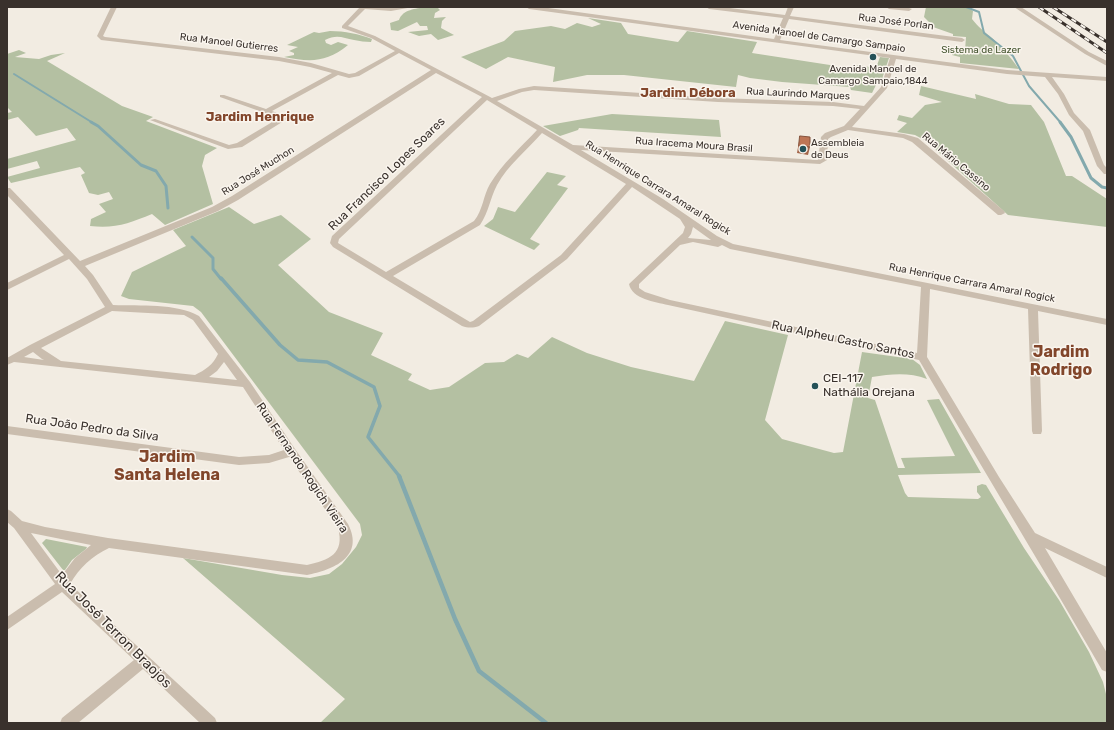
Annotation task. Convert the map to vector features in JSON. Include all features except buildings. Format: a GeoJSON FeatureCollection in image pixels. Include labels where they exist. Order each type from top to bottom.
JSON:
{"type":"FeatureCollection","features":[{"type":"Feature","properties":{"kind":"street","name":"Rua Manoel Gutierres"},"geometry":{"type":"LineString","coordinates":[[114,7],[100,38],[279,59],[311,65],[353,77],[399,51]]}},
{"type":"Feature","properties":{"kind":"street"},"geometry":{"type":"LineString","coordinates":[[364,7],[391,9],[410,7]]}},
{"type":"Feature","properties":{"kind":"street","name":"Rua Henrique Carrara Amaral Rogick"},"geometry":{"type":"LineString","coordinates":[[364,7],[344,27],[373,37],[489,99],[571,147],[730,246],[1107,322]]}},
{"type":"Feature","properties":{"kind":"street","name":"Avenida Manoel de Camargo Sampaio"},"geometry":{"type":"LineString","coordinates":[[529,7],[557,9],[776,41],[1015,73],[1107,79]]}},
{"type":"Feature","properties":{"kind":"street","name":"Rua José Porlan"},"geometry":{"type":"LineString","coordinates":[[709,7],[962,40]]}},
{"type":"Feature","properties":{"kind":"street"},"geometry":{"type":"LineString","coordinates":[[776,41],[791,7]]}},
{"type":"Feature","properties":{"kind":"street"},"geometry":{"type":"LineString","coordinates":[[889,7],[909,10]]}},
{"type":"Feature","properties":{"kind":"street"},"geometry":{"type":"LineString","coordinates":[[1017,7],[1087,53],[1107,64]]}},
{"type":"Feature","properties":{"kind":"street"},"geometry":{"type":"LineString","coordinates":[[847,128],[884,88],[893,57]]}},
{"type":"Feature","properties":{"kind":"street","name":"Rua José Muchon"},"geometry":{"type":"LineString","coordinates":[[79,265],[215,209],[235,198],[436,70]]}},
{"type":"Feature","properties":{"kind":"street"},"geometry":{"type":"LineString","coordinates":[[268,111],[337,73]]}},
{"type":"Feature","properties":{"kind":"street"},"geometry":{"type":"LineString","coordinates":[[1047,75],[1061,94],[1071,114],[1086,130],[1101,166],[1107,172]]}},
{"type":"Feature","properties":{"kind":"street","name":"Rua Laurindo Marques"},"geometry":{"type":"LineString","coordinates":[[489,99],[534,88],[718,100],[833,104],[865,108]]}},
{"type":"Feature","properties":{"kind":"street"},"geometry":{"type":"LineString","coordinates":[[153,120],[223,146],[233,147],[285,118],[222,96]]}},
{"type":"Feature","properties":{"kind":"street","name":"Rua Francisco Lopes Soares"},"geometry":{"type":"LineString","coordinates":[[489,99],[335,238],[334,243],[465,324],[476,324],[564,257],[630,184]]}},
{"type":"Feature","properties":{"kind":"street","name":"Rua Iracema Moura Brasil"},"geometry":{"type":"LineString","coordinates":[[571,147],[820,162],[823,160],[824,139],[828,135],[847,128]]}},
{"type":"Feature","properties":{"kind":"street","name":"Rua Mário Cassino"},"geometry":{"type":"LineString","coordinates":[[847,128],[904,136],[915,140],[1001,213]]}},
{"type":"Feature","properties":{"kind":"street"},"geometry":{"type":"LineString","coordinates":[[386,276],[477,223],[484,215],[492,187],[499,176],[541,130]]}},
{"type":"Feature","properties":{"kind":"street"},"geometry":{"type":"LineString","coordinates":[[1098,159],[1107,158]]}},
{"type":"Feature","properties":{"kind":"street"},"geometry":{"type":"LineString","coordinates":[[7,190],[90,277],[110,308],[33,347],[10,361]]}},
{"type":"Feature","properties":{"kind":"street","name":"Rua Alpheu Castro Santos"},"geometry":{"type":"LineString","coordinates":[[681,216],[689,226],[689,230],[678,244],[634,284],[635,289],[642,294],[668,302],[922,357],[994,480],[1031,536],[1107,666]]}},
{"type":"Feature","properties":{"kind":"street","name":"Rua Alpheu Castro Santos"},"geometry":{"type":"LineString","coordinates":[[678,244],[687,240],[695,239],[730,246]]}},
{"type":"Feature","properties":{"kind":"street"},"geometry":{"type":"LineString","coordinates":[[7,287],[70,256]]}},
{"type":"Feature","properties":{"kind":"street"},"geometry":{"type":"LineString","coordinates":[[7,278],[22,279]]}},
{"type":"Feature","properties":{"kind":"street"},"geometry":{"type":"LineString","coordinates":[[922,357],[926,286]]}},
{"type":"Feature","properties":{"kind":"street"},"geometry":{"type":"LineString","coordinates":[[1033,307],[1037,431]]}},
{"type":"Feature","properties":{"kind":"street","name":"Rua Fernando Rogich Vieira"},"geometry":{"type":"LineString","coordinates":[[18,525],[45,532],[108,543],[307,570],[324,567],[334,562],[347,546],[348,537],[344,527],[291,452],[246,384],[196,318],[187,313],[177,311],[110,308]]}},
{"type":"Feature","properties":{"kind":"street"},"geometry":{"type":"LineString","coordinates":[[33,347],[49,359],[69,365]]}},
{"type":"Feature","properties":{"kind":"street"},"geometry":{"type":"LineString","coordinates":[[195,378],[208,374],[218,366],[224,354]]}},
{"type":"Feature","properties":{"kind":"street"},"geometry":{"type":"LineString","coordinates":[[10,361],[69,365],[246,384]]}},
{"type":"Feature","properties":{"kind":"street","name":"Rua João Pedro da Silva"},"geometry":{"type":"LineString","coordinates":[[7,430],[239,461],[269,459],[291,452]]}},
{"type":"Feature","properties":{"kind":"street","name":"Rua José Terron Braojos"},"geometry":{"type":"LineString","coordinates":[[7,514],[18,525],[63,585],[210,723]]}},
{"type":"Feature","properties":{"kind":"street"},"geometry":{"type":"LineString","coordinates":[[1031,536],[1107,573]]}},
{"type":"Feature","properties":{"kind":"street"},"geometry":{"type":"LineString","coordinates":[[7,624],[63,585],[79,562],[95,549],[108,543]]}},
{"type":"Feature","properties":{"kind":"street"},"geometry":{"type":"LineString","coordinates":[[67,723],[143,661]]}},
{"type":"Feature","properties":{"kind":"green space"},"geometry":{"type":"Polygon","coordinates":[[[425,7],[437,7],[440,10],[435,13],[434,18],[446,17],[442,21],[441,28],[454,35],[438,40],[431,34],[419,36],[408,32],[428,30],[427,26],[420,26],[417,22],[398,31],[391,30],[390,23],[399,20],[403,14],[410,10],[425,7]]]}},
{"type":"Feature","properties":{"kind":"green space","name":"Sistema de Lazer"},"geometry":{"type":"Polygon","coordinates":[[[926,7],[966,7],[973,11],[972,19],[999,45],[1019,69],[960,63],[960,57],[952,55],[952,49],[965,50],[966,37],[953,36],[953,34],[933,27],[933,23],[929,22],[924,17],[926,7]]]}},
{"type":"Feature","properties":{"kind":"green space"},"geometry":{"type":"Polygon","coordinates":[[[588,18],[621,23],[628,34],[678,42],[687,31],[757,42],[752,53],[856,69],[857,65],[876,68],[880,57],[889,58],[882,79],[879,79],[872,93],[851,90],[850,87],[782,82],[738,75],[736,87],[624,75],[587,75],[553,82],[555,67],[508,57],[486,69],[461,57],[504,41],[515,31],[551,26],[565,29],[577,23],[592,27],[601,24],[588,18]]]}},
{"type":"Feature","properties":{"kind":"green space"},"geometry":{"type":"Polygon","coordinates":[[[330,31],[352,33],[372,39],[371,42],[369,42],[333,37],[325,40],[326,43],[331,45],[338,42],[348,45],[332,55],[318,60],[302,60],[284,57],[294,55],[294,53],[289,51],[298,47],[287,45],[314,32],[319,33],[330,31]]]}},
{"type":"Feature","properties":{"kind":"green space"},"geometry":{"type":"Polygon","coordinates":[[[19,50],[26,53],[15,57],[39,59],[65,53],[47,61],[122,106],[153,117],[146,121],[217,148],[205,155],[202,166],[213,204],[165,225],[152,214],[115,226],[99,227],[90,226],[91,219],[106,212],[99,204],[113,199],[109,192],[98,195],[89,193],[81,175],[85,173],[80,167],[11,183],[7,177],[40,168],[37,161],[7,169],[7,159],[76,140],[67,128],[36,136],[18,117],[7,120],[7,113],[12,112],[7,107],[7,54],[19,50]]]}},
{"type":"Feature","properties":{"kind":"green space"},"geometry":{"type":"Polygon","coordinates":[[[921,86],[976,99],[975,94],[1009,104],[1031,105],[1044,122],[1066,176],[1072,176],[1107,199],[1107,227],[1008,215],[926,141],[915,135],[897,132],[907,123],[897,120],[899,115],[912,118],[925,105],[942,102],[919,95],[921,86]]]}},
{"type":"Feature","properties":{"kind":"green space"},"geometry":{"type":"Polygon","coordinates":[[[612,114],[719,120],[721,137],[579,128],[578,130],[560,136],[543,126],[612,114]]]}},
{"type":"Feature","properties":{"kind":"green space"},"geometry":{"type":"Polygon","coordinates":[[[547,172],[566,176],[557,185],[568,188],[530,239],[540,244],[534,250],[484,226],[493,219],[498,207],[515,212],[547,172]]]}},
{"type":"Feature","properties":{"kind":"green space"},"geometry":{"type":"Polygon","coordinates":[[[229,207],[254,224],[281,215],[311,239],[278,265],[329,312],[383,333],[371,355],[412,374],[408,380],[430,390],[449,387],[485,363],[504,362],[517,354],[528,358],[552,337],[587,353],[631,367],[694,381],[725,321],[788,335],[765,420],[782,439],[834,453],[843,452],[862,352],[912,359],[920,365],[927,379],[913,375],[900,374],[872,377],[868,398],[875,400],[898,468],[905,468],[901,458],[955,456],[927,400],[939,399],[981,473],[898,475],[905,493],[908,497],[978,499],[981,497],[977,492],[977,486],[982,484],[986,485],[1024,548],[1059,600],[1089,652],[1103,682],[1107,698],[1107,723],[320,723],[345,699],[183,558],[282,575],[310,578],[329,574],[342,564],[356,547],[362,535],[360,524],[201,312],[193,306],[129,299],[121,296],[132,272],[186,246],[173,230],[229,207]]]}},
{"type":"Feature","properties":{"kind":"green space"},"geometry":{"type":"Polygon","coordinates":[[[46,539],[87,547],[72,560],[65,570],[63,570],[42,543],[46,539]]]}},
{"type":"Feature","properties":{"kind":"waterway"},"geometry":{"type":"LineString","coordinates":[[966,7],[979,12],[984,33],[1013,56],[1029,86],[1061,123]]}},
{"type":"Feature","properties":{"kind":"waterway"},"geometry":{"type":"LineString","coordinates":[[14,74],[93,123]]}},
{"type":"Feature","properties":{"kind":"waterway"},"geometry":{"type":"LineString","coordinates":[[91,122],[98,126],[141,165],[156,171],[166,186],[168,208]]}},
{"type":"Feature","properties":{"kind":"waterway"},"geometry":{"type":"LineString","coordinates":[[1060,122],[1071,137],[1091,178],[1102,187],[1107,188]]}},
{"type":"Feature","properties":{"kind":"waterway"},"geometry":{"type":"LineString","coordinates":[[192,237],[213,258],[213,269],[221,279]]}},
{"type":"Feature","properties":{"kind":"waterway"},"geometry":{"type":"LineString","coordinates":[[221,278],[280,345],[298,360],[327,362],[374,387],[380,406],[368,437],[400,477]]}},
{"type":"Feature","properties":{"kind":"waterway"},"geometry":{"type":"LineString","coordinates":[[399,476],[455,619],[479,671],[546,723]]}},
{"type":"Feature","properties":{"kind":"railway"},"geometry":{"type":"LineString","coordinates":[[1039,7],[1107,53]]}},
{"type":"Feature","properties":{"kind":"railway"},"geometry":{"type":"LineString","coordinates":[[1053,7],[1107,42]]}},
{"type":"Feature","properties":{"kind":"place","name":"Avenida Manoel de Camargo Sampaio,1844"},"geometry":{"type":"Point","coordinates":[873,57]}},
{"type":"Feature","properties":{"kind":"place","name":"Assembleia de Deus"},"geometry":{"type":"Point","coordinates":[803,149]}},
{"type":"Feature","properties":{"kind":"place","name":"CEI-117 Nathália Orejana"},"geometry":{"type":"Point","coordinates":[815,386]}},
{"type":"Feature","properties":{"kind":"district","name":"Jardim Débora"},"geometry":{"type":"Point","coordinates":[688,93]}},
{"type":"Feature","properties":{"kind":"district","name":"Jardim Henrique"},"geometry":{"type":"Point","coordinates":[260,117]}},
{"type":"Feature","properties":{"kind":"district","name":"Jardim Rodrigo"},"geometry":{"type":"Point","coordinates":[1061,361]}},
{"type":"Feature","properties":{"kind":"district","name":"Jardim Santa Helena"},"geometry":{"type":"Point","coordinates":[167,466]}}]}
